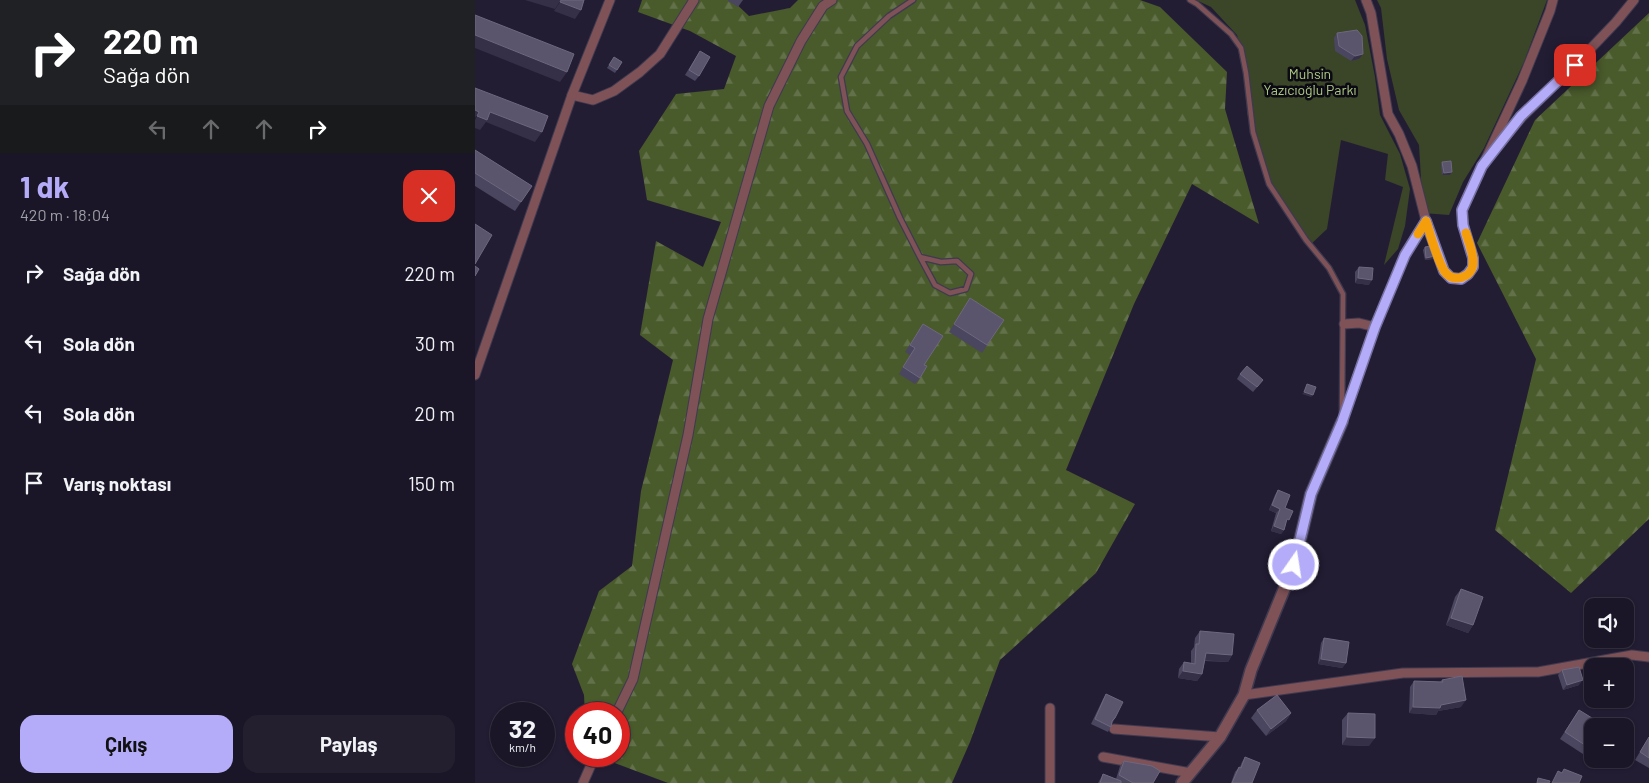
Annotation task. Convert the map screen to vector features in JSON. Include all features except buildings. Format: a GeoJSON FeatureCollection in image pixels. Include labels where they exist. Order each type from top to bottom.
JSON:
{"type":"FeatureCollection","features":[{"type":"Feature","properties":{"kind":"street"},"geometry":{"type":"LineString","coordinates":[[475,375],[572,95],[610,0]]}},
{"type":"Feature","properties":{"kind":"street"},"geometry":{"type":"LineString","coordinates":[[572,95],[593,100],[614,91],[640,72],[660,54],[694,0]]}},
{"type":"Feature","properties":{"kind":"street"},"geometry":{"type":"LineString","coordinates":[[622,702],[633,679],[688,435],[708,319],[769,106],[801,41],[823,6],[832,0]]}},
{"type":"Feature","properties":{"kind":"street"},"geometry":{"type":"LineString","coordinates":[[1366,0],[1371,14],[1388,114],[1399,134],[1412,166],[1426,221],[1444,271],[1451,278],[1461,279],[1473,267],[1473,258],[1463,225],[1462,210],[1522,81],[1553,0]]}},
{"type":"Feature","properties":{"kind":"street"},"geometry":{"type":"LineString","coordinates":[[1482,166],[1521,116],[1582,58],[1634,0]]}},
{"type":"Feature","properties":{"kind":"street"},"geometry":{"type":"LineString","coordinates":[[1182,783],[1220,737],[1244,695],[1251,670],[1294,565],[1311,494],[1342,422],[1375,327],[1405,255],[1426,221]]}},
{"type":"Feature","properties":{"kind":"street"},"geometry":{"type":"LineString","coordinates":[[1344,324],[1359,323],[1375,327]]}},
{"type":"Feature","properties":{"kind":"street"},"geometry":{"type":"LineString","coordinates":[[1244,695],[1403,674],[1538,672],[1632,655],[1649,657]]}},
{"type":"Feature","properties":{"kind":"street"},"geometry":{"type":"LineString","coordinates":[[1049,783],[1050,708]]}},
{"type":"Feature","properties":{"kind":"street"},"geometry":{"type":"LineString","coordinates":[[1115,729],[1220,737]]}},
{"type":"Feature","properties":{"kind":"street"},"geometry":{"type":"LineString","coordinates":[[1103,757],[1191,773]]}},
{"type":"Feature","properties":{"kind":"street"},"geometry":{"type":"LineString","coordinates":[[586,782],[591,767]]}},
{"type":"Feature","properties":{"kind":"lane"},"geometry":{"type":"LineString","coordinates":[[913,0],[889,16],[857,46],[841,77],[847,111],[867,144],[900,218],[920,258],[935,285],[950,293],[966,289],[971,274],[957,261],[941,262],[920,258]]}},
{"type":"Feature","properties":{"kind":"lane"},"geometry":{"type":"LineString","coordinates":[[1189,0],[1197,4],[1231,34],[1241,48],[1253,132],[1269,184],[1306,240],[1329,268],[1343,294],[1342,422]]}},
{"type":"Feature","properties":{"kind":"green space"},"geometry":{"type":"Polygon","coordinates":[[[642,0],[732,0],[749,16],[790,8],[798,0],[1140,0],[1160,7],[1227,72],[1225,109],[1259,224],[1192,184],[1134,304],[1066,470],[1135,504],[1096,573],[1000,660],[970,742],[952,783],[668,783],[625,767],[630,767],[630,702],[584,702],[584,695],[572,664],[599,591],[632,566],[641,491],[673,360],[640,335],[656,241],[703,267],[721,222],[647,200],[639,151],[676,94],[724,89],[736,56],[690,31],[638,12],[642,0]]]}},
{"type":"Feature","properties":{"kind":"green space","name":"Muhsin Yazıcıoğlu Parkı"},"geometry":{"type":"Polygon","coordinates":[[[1196,0],[1355,0],[1365,25],[1380,115],[1400,154],[1410,189],[1405,226],[1398,249],[1384,265],[1403,187],[1385,180],[1388,154],[1341,140],[1327,229],[1309,246],[1277,201],[1247,113],[1246,64],[1237,35],[1211,7],[1196,0]]]}},
{"type":"Feature","properties":{"kind":"green space"},"geometry":{"type":"Polygon","coordinates":[[[1377,0],[1547,0],[1524,62],[1484,148],[1463,182],[1449,215],[1423,213],[1419,145],[1399,110],[1387,59],[1381,8],[1377,0]]]}},
{"type":"Feature","properties":{"kind":"green space"},"geometry":{"type":"Polygon","coordinates":[[[1649,13],[1649,519],[1571,593],[1495,530],[1536,359],[1477,243],[1535,120],[1649,13]]]}},
{"type":"Feature","properties":{"kind":"slow traffic"},"geometry":{"type":"LineString","coordinates":[[1418,234],[1426,221],[1444,271],[1451,278],[1461,279],[1473,267],[1473,258],[1466,233]]}},
{"type":"Feature","properties":{"kind":"route"},"geometry":{"type":"LineString","coordinates":[[1294,565],[1311,494],[1342,422],[1375,327],[1405,255],[1426,221],[1444,271],[1451,278],[1461,279],[1468,274],[1473,267],[1473,258],[1463,225],[1462,210],[1482,166],[1521,116],[1575,65]]}}]}
